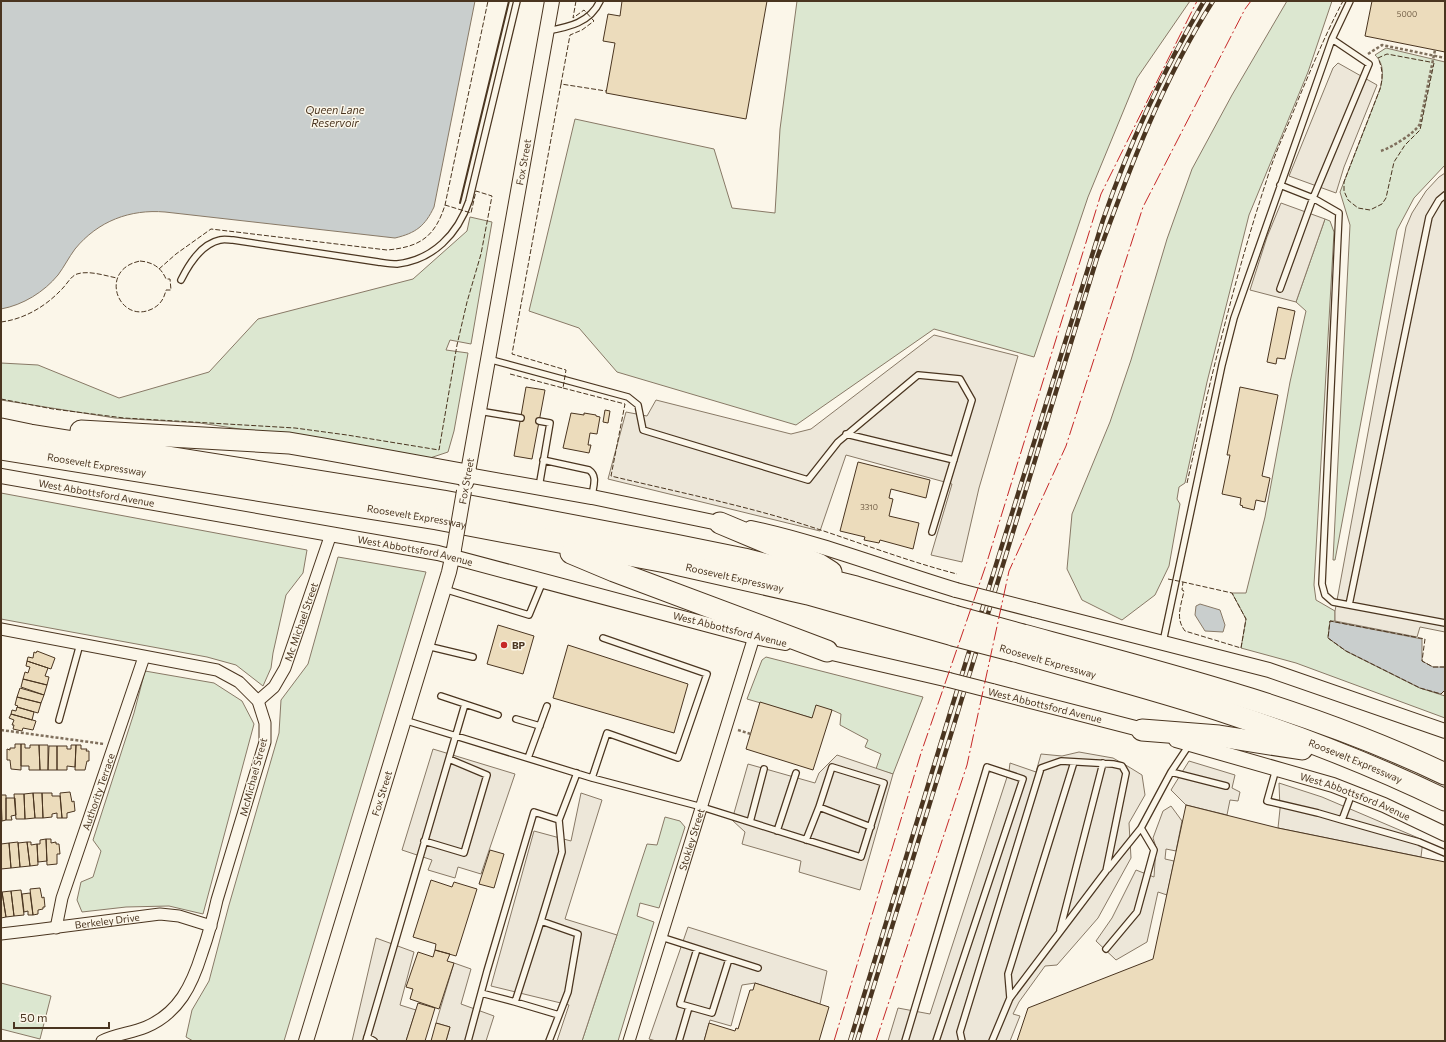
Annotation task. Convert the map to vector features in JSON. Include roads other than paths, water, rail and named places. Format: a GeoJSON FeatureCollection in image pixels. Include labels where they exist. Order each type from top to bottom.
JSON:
{"type":"FeatureCollection","features":[{"type":"Feature","properties":{"kind":"highway","name":"Roosevelt Expressway"},"geometry":{"type":"LineString","coordinates":[[1,429],[30,435],[466,505],[744,559],[856,587],[954,625]]}},
{"type":"Feature","properties":{"kind":"highway"},"geometry":{"type":"LineString","coordinates":[[30,435],[69,431],[289,444],[324,449],[466,483]]}},
{"type":"Feature","properties":{"kind":"highway","name":"Roosevelt Expressway"},"geometry":{"type":"LineString","coordinates":[[1,448],[429,518],[533,537],[671,563],[954,625],[1019,643],[1172,675],[1252,700],[1351,735],[1445,774]]}},
{"type":"Feature","properties":{"kind":"highway"},"geometry":{"type":"LineString","coordinates":[[720,523],[820,565],[856,587]]}},
{"type":"Feature","properties":{"kind":"highway"},"geometry":{"type":"LineString","coordinates":[[533,537],[614,571],[826,651]]}},
{"type":"Feature","properties":{"kind":"highway","name":"Roosevelt Expressway"},"geometry":{"type":"LineString","coordinates":[[1019,643],[1142,687],[1276,729],[1388,773],[1445,800]]}},
{"type":"Feature","properties":{"kind":"highway"},"geometry":{"type":"LineString","coordinates":[[1142,730],[1219,736],[1347,756]]}},
{"type":"Feature","properties":{"kind":"street","name":"Fox Street"},"geometry":{"type":"LineString","coordinates":[[306,1041],[427,646],[453,553],[552,1]]}},
{"type":"Feature","properties":{"kind":"street","name":"West Abbottsford Avenue"},"geometry":{"type":"LineString","coordinates":[[1,476],[438,553],[453,553],[543,581],[754,637],[826,651],[949,680],[1190,743],[1333,785],[1384,805],[1445,834]]}},
{"type":"Feature","properties":{"kind":"street"},"geometry":{"type":"LineString","coordinates":[[466,483],[539,487],[774,533],[956,590],[1287,675],[1445,731]]}},
{"type":"Feature","properties":{"kind":"street","name":"Mc Michael Street"},"geometry":{"type":"LineString","coordinates":[[258,702],[274,687],[285,668],[332,534]]}},
{"type":"Feature","properties":{"kind":"street","name":"McMichael Street"},"geometry":{"type":"LineString","coordinates":[[1,629],[217,670],[239,682],[258,702],[265,723],[265,742],[211,926],[195,975],[184,997],[177,1006],[159,1021],[147,1027],[102,1041]]}},
{"type":"Feature","properties":{"kind":"street","name":"Stokley Street"},"geometry":{"type":"LineString","coordinates":[[629,1041],[754,637]]}},
{"type":"Feature","properties":{"kind":"street","name":"Authority Terrace"},"geometry":{"type":"LineString","coordinates":[[56,928],[62,898],[144,657]]}},
{"type":"Feature","properties":{"kind":"street","name":"Berkeley Drive"},"geometry":{"type":"LineString","coordinates":[[1,934],[160,914],[179,916],[211,926]]}},
{"type":"Feature","properties":{"kind":"lane"},"geometry":{"type":"LineString","coordinates":[[181,280],[188,264],[200,251],[210,244],[220,240],[233,240],[397,264],[425,256],[438,249],[457,228],[467,206],[517,1]]}},
{"type":"Feature","properties":{"kind":"lane"},"geometry":{"type":"LineString","coordinates":[[547,31],[567,27],[581,22],[589,16],[600,1]]}},
{"type":"Feature","properties":{"kind":"lane"},"geometry":{"type":"LineString","coordinates":[[1163,642],[1222,365],[1234,318],[1332,39],[1350,1]]}},
{"type":"Feature","properties":{"kind":"lane"},"geometry":{"type":"LineString","coordinates":[[1280,289],[1312,198],[1369,64],[1332,39]]}},
{"type":"Feature","properties":{"kind":"lane"},"geometry":{"type":"LineString","coordinates":[[1280,185],[1312,198],[1339,213],[1322,584],[1325,595],[1333,602],[1445,623]]}},
{"type":"Feature","properties":{"kind":"lane"},"geometry":{"type":"LineString","coordinates":[[1349,605],[1428,217],[1439,200],[1445,195]]}},
{"type":"Feature","properties":{"kind":"lane"},"geometry":{"type":"LineString","coordinates":[[488,359],[628,397],[638,404],[643,430],[808,480],[846,434],[918,375],[960,379],[972,400],[932,532]]}},
{"type":"Feature","properties":{"kind":"lane"},"geometry":{"type":"LineString","coordinates":[[479,411],[521,418]]}},
{"type":"Feature","properties":{"kind":"lane"},"geometry":{"type":"LineString","coordinates":[[539,421],[550,423],[539,487]]}},
{"type":"Feature","properties":{"kind":"lane"},"geometry":{"type":"LineString","coordinates":[[846,434],[954,460]]}},
{"type":"Feature","properties":{"kind":"lane"},"geometry":{"type":"LineString","coordinates":[[543,460],[593,472],[595,477],[592,497]]}},
{"type":"Feature","properties":{"kind":"lane"},"geometry":{"type":"LineString","coordinates":[[444,589],[529,615],[543,581]]}},
{"type":"Feature","properties":{"kind":"lane"},"geometry":{"type":"LineString","coordinates":[[592,778],[607,733],[678,758],[707,674],[603,638]]}},
{"type":"Feature","properties":{"kind":"lane"},"geometry":{"type":"LineString","coordinates":[[58,720],[80,644]]}},
{"type":"Feature","properties":{"kind":"lane"},"geometry":{"type":"LineString","coordinates":[[427,646],[473,657]]}},
{"type":"Feature","properties":{"kind":"lane"},"geometry":{"type":"LineString","coordinates":[[441,696],[498,715]]}},
{"type":"Feature","properties":{"kind":"lane"},"geometry":{"type":"LineString","coordinates":[[374,1041],[366,1039],[465,704]]}},
{"type":"Feature","properties":{"kind":"lane"},"geometry":{"type":"LineString","coordinates":[[528,758],[547,706]]}},
{"type":"Feature","properties":{"kind":"lane"},"geometry":{"type":"LineString","coordinates":[[516,719],[540,726]]}},
{"type":"Feature","properties":{"kind":"lane"},"geometry":{"type":"LineString","coordinates":[[404,720],[592,778],[702,807],[861,858],[884,784],[832,767],[806,840]]}},
{"type":"Feature","properties":{"kind":"lane"},"geometry":{"type":"LineString","coordinates":[[992,1041],[1010,998],[1106,871],[1141,828],[1171,772],[1190,743]]}},
{"type":"Feature","properties":{"kind":"lane"},"geometry":{"type":"LineString","coordinates":[[424,841],[464,853],[487,775],[448,759]]}},
{"type":"Feature","properties":{"kind":"lane"},"geometry":{"type":"LineString","coordinates":[[962,1041],[960,1032],[1041,768],[1061,762],[1122,766],[1126,773],[1106,871]]}},
{"type":"Feature","properties":{"kind":"lane"},"geometry":{"type":"LineString","coordinates":[[1010,998],[1008,974],[1074,762]]}},
{"type":"Feature","properties":{"kind":"lane"},"geometry":{"type":"LineString","coordinates":[[1059,933],[1103,764]]}},
{"type":"Feature","properties":{"kind":"lane"},"geometry":{"type":"LineString","coordinates":[[905,1041],[987,767],[1023,779],[936,1041]]}},
{"type":"Feature","properties":{"kind":"lane"},"geometry":{"type":"LineString","coordinates":[[750,822],[764,769]]}},
{"type":"Feature","properties":{"kind":"lane"},"geometry":{"type":"LineString","coordinates":[[1276,769],[1267,801],[1318,813],[1419,842],[1445,853]]}},
{"type":"Feature","properties":{"kind":"lane"},"geometry":{"type":"LineString","coordinates":[[1171,772],[1226,786]]}},
{"type":"Feature","properties":{"kind":"lane"},"geometry":{"type":"LineString","coordinates":[[515,1002],[562,852],[559,820],[577,773]]}},
{"type":"Feature","properties":{"kind":"lane"},"geometry":{"type":"LineString","coordinates":[[777,831],[796,774]]}},
{"type":"Feature","properties":{"kind":"lane"},"geometry":{"type":"LineString","coordinates":[[1342,820],[1352,792]]}},
{"type":"Feature","properties":{"kind":"lane"},"geometry":{"type":"LineString","coordinates":[[819,807],[871,827]]}},
{"type":"Feature","properties":{"kind":"lane"},"geometry":{"type":"LineString","coordinates":[[468,1041],[534,812],[559,820]]}},
{"type":"Feature","properties":{"kind":"lane"},"geometry":{"type":"LineString","coordinates":[[1106,949],[1137,912],[1154,850],[1141,828]]}},
{"type":"Feature","properties":{"kind":"lane"},"geometry":{"type":"LineString","coordinates":[[541,921],[578,934],[568,992],[550,1041]]}},
{"type":"Feature","properties":{"kind":"lane"},"geometry":{"type":"LineString","coordinates":[[661,937],[758,968]]}},
{"type":"Feature","properties":{"kind":"lane"},"geometry":{"type":"LineString","coordinates":[[697,949],[680,1004],[689,1007],[712,1013],[729,959]]}},
{"type":"Feature","properties":{"kind":"lane"},"geometry":{"type":"LineString","coordinates":[[481,993],[559,1015]]}},
{"type":"Feature","properties":{"kind":"lane"},"geometry":{"type":"LineString","coordinates":[[679,1041],[689,1007]]}},
{"type":"Feature","properties":{"kind":"water","name":"Queen Lane Reservoir"},"geometry":{"type":"Polygon","coordinates":[[[1,1],[475,1],[434,207],[431,214],[419,228],[409,234],[395,238],[165,212],[127,215],[104,224],[84,239],[75,249],[58,275],[40,292],[25,301],[1,309],[1,1]]]}},
{"type":"Feature","properties":{"kind":"water"},"geometry":{"type":"Polygon","coordinates":[[[1200,604],[1220,610],[1225,625],[1223,632],[1205,631],[1195,615],[1196,606],[1200,604]]]}},
{"type":"Feature","properties":{"kind":"water"},"geometry":{"type":"Polygon","coordinates":[[[1330,621],[1422,639],[1422,661],[1433,667],[1445,667],[1445,690],[1441,694],[1420,688],[1346,651],[1328,638],[1330,621]]]}},
{"type":"Feature","properties":{"kind":"railway"},"geometry":{"type":"LineString","coordinates":[[850,1041],[1103,220],[1124,164],[1148,108],[1189,27],[1204,1]]}},
{"type":"Feature","properties":{"kind":"railway"},"geometry":{"type":"LineString","coordinates":[[857,1041],[1097,258],[1134,159],[1162,94],[1195,31],[1213,1]]}},
{"type":"Feature","properties":{"kind":"place","name":"BP"},"geometry":{"type":"Point","coordinates":[504,645]}}]}
